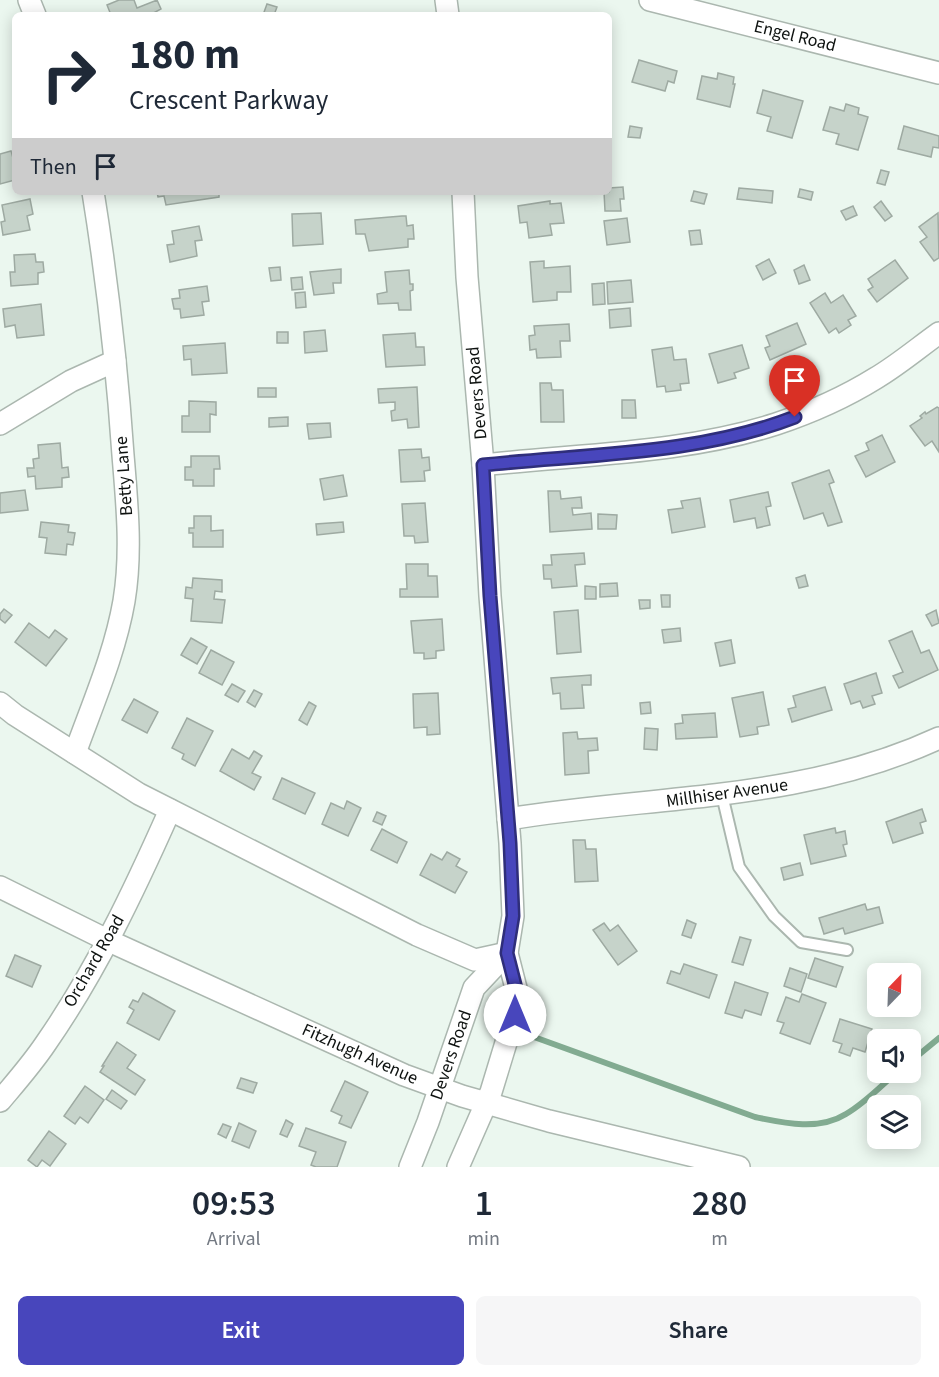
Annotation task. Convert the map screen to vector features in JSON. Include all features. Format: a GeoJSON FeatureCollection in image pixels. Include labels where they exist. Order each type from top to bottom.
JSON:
{"type":"FeatureCollection","features":[{"type":"Feature","properties":{"kind":"street","name":"Engel Road"},"geometry":{"type":"LineString","coordinates":[[650,0],[939,73]]}},
{"type":"Feature","properties":{"kind":"street","name":"Betty Lane"},"geometry":{"type":"LineString","coordinates":[[75,753],[111,652],[124,602],[127,575],[128,518],[108,281],[94,195]]}},
{"type":"Feature","properties":{"kind":"street","name":"Devers Road"},"geometry":{"type":"LineString","coordinates":[[459,1167],[502,1060],[519,1000],[507,953],[513,916],[508,819],[467,277],[463,195]]}},
{"type":"Feature","properties":{"kind":"street"},"geometry":{"type":"LineString","coordinates":[[483,465],[642,451],[715,440],[777,424],[813,410],[876,378],[939,333]]}},
{"type":"Feature","properties":{"kind":"street"},"geometry":{"type":"LineString","coordinates":[[0,424],[71,381],[115,361]]}},
{"type":"Feature","properties":{"kind":"street"},"geometry":{"type":"LineString","coordinates":[[0,704],[75,753],[170,810],[417,935],[475,960],[507,953]]}},
{"type":"Feature","properties":{"kind":"street","name":"Millhiser Avenue"},"geometry":{"type":"LineString","coordinates":[[508,819],[558,811],[773,788],[824,778],[878,763],[939,738]]}},
{"type":"Feature","properties":{"kind":"street","name":"Orchard Road"},"geometry":{"type":"LineString","coordinates":[[0,1101],[46,1043],[107,940],[140,880],[170,810]]}},
{"type":"Feature","properties":{"kind":"street","name":"Fitzhugh Avenue"},"geometry":{"type":"LineString","coordinates":[[0,887],[107,940],[404,1074],[440,1088],[549,1121],[739,1167]]}},
{"type":"Feature","properties":{"kind":"street","name":"Devers Road"},"geometry":{"type":"LineString","coordinates":[[410,1167],[474,988],[507,953]]}},
{"type":"Feature","properties":{"kind":"lane"},"geometry":{"type":"LineString","coordinates":[[722,795],[739,867],[774,916],[801,942],[847,950]]}},
{"type":"Feature","properties":{"kind":"building"},"geometry":{"type":"Polygon","coordinates":[[[119,0],[134,0],[137,8],[157,0],[161,9],[156,12],[110,12],[107,5],[119,0]]]}},
{"type":"Feature","properties":{"kind":"building"},"geometry":{"type":"Polygon","coordinates":[[[267,4],[277,7],[275,12],[264,12],[267,4]]]}},
{"type":"Feature","properties":{"kind":"building"},"geometry":{"type":"Polygon","coordinates":[[[639,60],[677,71],[674,83],[668,81],[665,91],[632,82],[639,60]]]}},
{"type":"Feature","properties":{"kind":"building"},"geometry":{"type":"Polygon","coordinates":[[[718,73],[734,77],[733,84],[735,84],[730,107],[697,99],[702,76],[717,79],[718,73]]]}},
{"type":"Feature","properties":{"kind":"building"},"geometry":{"type":"Polygon","coordinates":[[[763,90],[803,101],[792,138],[767,131],[771,117],[757,113],[763,90]]]}},
{"type":"Feature","properties":{"kind":"building"},"geometry":{"type":"Polygon","coordinates":[[[846,104],[859,108],[858,114],[868,117],[858,150],[836,144],[839,134],[823,130],[830,107],[844,111],[846,104]]]}},
{"type":"Feature","properties":{"kind":"building"},"geometry":{"type":"Polygon","coordinates":[[[630,126],[642,128],[640,138],[628,137],[630,126]]]}},
{"type":"Feature","properties":{"kind":"building"},"geometry":{"type":"Polygon","coordinates":[[[904,126],[939,136],[939,148],[933,147],[931,157],[898,149],[904,126]]]}},
{"type":"Feature","properties":{"kind":"building"},"geometry":{"type":"Polygon","coordinates":[[[11,151],[12,181],[0,184],[0,154],[11,151]]]}},
{"type":"Feature","properties":{"kind":"building"},"geometry":{"type":"Polygon","coordinates":[[[881,170],[889,172],[885,185],[877,183],[881,170]]]}},
{"type":"Feature","properties":{"kind":"building"},"geometry":{"type":"Polygon","coordinates":[[[623,187],[624,199],[620,199],[621,211],[605,211],[604,195],[612,195],[612,188],[623,187]]]}},
{"type":"Feature","properties":{"kind":"building"},"geometry":{"type":"Polygon","coordinates":[[[739,188],[773,191],[772,203],[737,199],[739,188]]]}},
{"type":"Feature","properties":{"kind":"building"},"geometry":{"type":"Polygon","coordinates":[[[800,189],[813,192],[811,200],[798,197],[800,189]]]}},
{"type":"Feature","properties":{"kind":"building"},"geometry":{"type":"Polygon","coordinates":[[[694,191],[707,194],[704,204],[691,201],[694,191]]]}},
{"type":"Feature","properties":{"kind":"building"},"geometry":{"type":"Polygon","coordinates":[[[158,195],[219,195],[219,197],[166,205],[164,196],[158,197],[158,195]]]}},
{"type":"Feature","properties":{"kind":"building"},"geometry":{"type":"Polygon","coordinates":[[[30,199],[33,214],[27,216],[30,230],[3,235],[1,222],[5,221],[2,205],[30,199]]]}},
{"type":"Feature","properties":{"kind":"building"},"geometry":{"type":"Polygon","coordinates":[[[550,201],[550,204],[561,203],[564,223],[550,224],[552,235],[529,238],[527,222],[520,223],[518,206],[550,201]]]}},
{"type":"Feature","properties":{"kind":"building"},"geometry":{"type":"Polygon","coordinates":[[[881,201],[892,216],[885,221],[874,207],[881,201]]]}},
{"type":"Feature","properties":{"kind":"building"},"geometry":{"type":"Polygon","coordinates":[[[853,206],[857,215],[846,220],[841,211],[853,206]]]}},
{"type":"Feature","properties":{"kind":"building"},"geometry":{"type":"Polygon","coordinates":[[[321,213],[323,244],[293,246],[292,214],[321,213]]]}},
{"type":"Feature","properties":{"kind":"building"},"geometry":{"type":"Polygon","coordinates":[[[938,213],[939,258],[934,261],[920,242],[927,237],[919,227],[938,213]]]}},
{"type":"Feature","properties":{"kind":"building"},"geometry":{"type":"Polygon","coordinates":[[[406,216],[407,226],[413,225],[414,239],[408,239],[408,247],[369,251],[365,234],[356,234],[355,220],[406,216]]]}},
{"type":"Feature","properties":{"kind":"building"},"geometry":{"type":"Polygon","coordinates":[[[627,218],[630,242],[607,245],[604,221],[627,218]]]}},
{"type":"Feature","properties":{"kind":"building"},"geometry":{"type":"Polygon","coordinates":[[[199,226],[202,240],[195,241],[197,256],[170,262],[167,245],[174,244],[172,231],[199,226]]]}},
{"type":"Feature","properties":{"kind":"building"},"geometry":{"type":"Polygon","coordinates":[[[700,230],[702,244],[691,245],[689,231],[700,230]]]}},
{"type":"Feature","properties":{"kind":"building"},"geometry":{"type":"Polygon","coordinates":[[[35,254],[36,262],[43,262],[44,272],[38,273],[38,284],[11,286],[10,272],[15,272],[14,255],[35,254]]]}},
{"type":"Feature","properties":{"kind":"building"},"geometry":{"type":"Polygon","coordinates":[[[769,259],[776,273],[763,280],[756,266],[769,259]]]}},
{"type":"Feature","properties":{"kind":"building"},"geometry":{"type":"Polygon","coordinates":[[[895,260],[908,278],[877,302],[868,290],[873,287],[868,279],[895,260]]]}},
{"type":"Feature","properties":{"kind":"building"},"geometry":{"type":"Polygon","coordinates":[[[544,261],[544,268],[570,266],[571,292],[557,292],[557,300],[533,302],[530,262],[544,261]]]}},
{"type":"Feature","properties":{"kind":"building"},"geometry":{"type":"Polygon","coordinates":[[[804,265],[810,280],[799,284],[794,270],[804,265]]]}},
{"type":"Feature","properties":{"kind":"building"},"geometry":{"type":"Polygon","coordinates":[[[280,267],[281,280],[271,281],[269,268],[280,267]]]}},
{"type":"Feature","properties":{"kind":"building"},"geometry":{"type":"Polygon","coordinates":[[[341,269],[341,283],[333,283],[334,293],[314,295],[310,272],[341,269]]]}},
{"type":"Feature","properties":{"kind":"building"},"geometry":{"type":"Polygon","coordinates":[[[409,270],[410,284],[413,284],[413,290],[410,291],[411,310],[399,310],[398,303],[378,304],[377,294],[387,292],[385,272],[409,270]]]}},
{"type":"Feature","properties":{"kind":"building"},"geometry":{"type":"Polygon","coordinates":[[[302,277],[303,289],[292,290],[291,278],[302,277]]]}},
{"type":"Feature","properties":{"kind":"building"},"geometry":{"type":"Polygon","coordinates":[[[631,280],[633,302],[608,304],[607,282],[631,280]]]}},
{"type":"Feature","properties":{"kind":"building"},"geometry":{"type":"Polygon","coordinates":[[[604,283],[605,304],[593,305],[592,284],[604,283]]]}},
{"type":"Feature","properties":{"kind":"building"},"geometry":{"type":"Polygon","coordinates":[[[207,286],[209,301],[202,302],[204,315],[181,318],[180,309],[174,309],[172,299],[180,298],[179,290],[207,286]]]}},
{"type":"Feature","properties":{"kind":"building"},"geometry":{"type":"Polygon","coordinates":[[[305,292],[306,307],[296,308],[295,293],[305,292]]]}},
{"type":"Feature","properties":{"kind":"building"},"geometry":{"type":"Polygon","coordinates":[[[825,293],[831,303],[843,295],[856,316],[848,320],[851,325],[839,333],[836,328],[829,333],[810,303],[825,293]]]}},
{"type":"Feature","properties":{"kind":"building"},"geometry":{"type":"Polygon","coordinates":[[[41,304],[44,335],[17,338],[15,325],[5,327],[3,309],[41,304]]]}},
{"type":"Feature","properties":{"kind":"building"},"geometry":{"type":"Polygon","coordinates":[[[630,308],[631,326],[610,328],[609,310],[630,308]]]}},
{"type":"Feature","properties":{"kind":"building"},"geometry":{"type":"Polygon","coordinates":[[[797,323],[806,344],[770,360],[765,348],[770,346],[766,336],[797,323]]]}},
{"type":"Feature","properties":{"kind":"building"},"geometry":{"type":"Polygon","coordinates":[[[569,324],[570,341],[560,341],[561,357],[537,358],[536,349],[530,350],[529,336],[535,335],[534,326],[569,324]]]}},
{"type":"Feature","properties":{"kind":"building"},"geometry":{"type":"Polygon","coordinates":[[[325,330],[327,351],[305,353],[304,332],[325,330]]]}},
{"type":"Feature","properties":{"kind":"building"},"geometry":{"type":"Polygon","coordinates":[[[277,332],[288,332],[288,343],[277,343],[277,332]]]}},
{"type":"Feature","properties":{"kind":"building"},"geometry":{"type":"Polygon","coordinates":[[[415,333],[416,347],[424,347],[425,365],[386,367],[383,335],[415,333]]]}},
{"type":"Feature","properties":{"kind":"building"},"geometry":{"type":"Polygon","coordinates":[[[225,343],[227,373],[192,375],[191,359],[184,360],[183,346],[225,343]]]}},
{"type":"Feature","properties":{"kind":"building"},"geometry":{"type":"Polygon","coordinates":[[[742,345],[749,368],[734,373],[736,378],[718,383],[709,354],[742,345]]]}},
{"type":"Feature","properties":{"kind":"building"},"geometry":{"type":"Polygon","coordinates":[[[672,347],[674,360],[686,359],[689,383],[680,384],[681,390],[666,392],[665,386],[657,387],[652,350],[672,347]]]}},
{"type":"Feature","properties":{"kind":"building"},"geometry":{"type":"Polygon","coordinates":[[[540,383],[551,383],[552,390],[563,390],[564,422],[541,422],[540,383]]]}},
{"type":"Feature","properties":{"kind":"building"},"geometry":{"type":"Polygon","coordinates":[[[417,387],[419,427],[408,428],[407,419],[392,421],[391,411],[395,410],[395,402],[379,403],[378,389],[417,387]]]}},
{"type":"Feature","properties":{"kind":"building"},"geometry":{"type":"Polygon","coordinates":[[[258,388],[276,388],[276,397],[258,397],[258,388]]]}},
{"type":"Feature","properties":{"kind":"building"},"geometry":{"type":"Polygon","coordinates":[[[622,400],[635,400],[636,418],[622,418],[622,400]]]}},
{"type":"Feature","properties":{"kind":"building"},"geometry":{"type":"Polygon","coordinates":[[[189,401],[216,402],[216,415],[210,414],[210,432],[182,432],[182,416],[189,416],[189,401]]]}},
{"type":"Feature","properties":{"kind":"building"},"geometry":{"type":"Polygon","coordinates":[[[939,408],[939,452],[932,441],[925,446],[910,426],[922,418],[920,416],[925,412],[926,414],[939,408]]]}},
{"type":"Feature","properties":{"kind":"building"},"geometry":{"type":"Polygon","coordinates":[[[288,417],[288,426],[269,427],[269,418],[288,417]]]}},
{"type":"Feature","properties":{"kind":"building"},"geometry":{"type":"Polygon","coordinates":[[[330,423],[331,437],[309,439],[307,424],[330,423]]]}},
{"type":"Feature","properties":{"kind":"building"},"geometry":{"type":"Polygon","coordinates":[[[882,435],[895,462],[866,477],[855,456],[869,450],[866,443],[882,435]]]}},
{"type":"Feature","properties":{"kind":"building"},"geometry":{"type":"Polygon","coordinates":[[[60,443],[62,468],[68,467],[69,477],[62,478],[62,487],[36,489],[35,476],[28,477],[27,468],[34,468],[33,459],[39,458],[38,445],[60,443]]]}},
{"type":"Feature","properties":{"kind":"building"},"geometry":{"type":"Polygon","coordinates":[[[421,449],[422,458],[429,457],[430,470],[424,471],[425,481],[401,482],[399,450],[421,449]]]}},
{"type":"Feature","properties":{"kind":"building"},"geometry":{"type":"Polygon","coordinates":[[[191,456],[219,456],[220,469],[214,469],[214,486],[193,486],[193,480],[185,480],[185,467],[191,467],[191,456]]]}},
{"type":"Feature","properties":{"kind":"building"},"geometry":{"type":"Polygon","coordinates":[[[829,470],[834,482],[829,484],[842,522],[828,526],[823,513],[804,519],[792,483],[829,470]]]}},
{"type":"Feature","properties":{"kind":"building"},"geometry":{"type":"Polygon","coordinates":[[[343,475],[347,496],[324,500],[320,479],[343,475]]]}},
{"type":"Feature","properties":{"kind":"building"},"geometry":{"type":"Polygon","coordinates":[[[25,490],[28,510],[0,513],[0,493],[25,490]]]}},
{"type":"Feature","properties":{"kind":"building"},"geometry":{"type":"Polygon","coordinates":[[[548,491],[560,491],[561,499],[581,497],[582,508],[572,508],[573,515],[591,513],[592,529],[550,532],[548,491]]]}},
{"type":"Feature","properties":{"kind":"building"},"geometry":{"type":"Polygon","coordinates":[[[768,492],[771,506],[766,507],[770,525],[757,528],[755,518],[734,522],[730,500],[768,492]]]}},
{"type":"Feature","properties":{"kind":"building"},"geometry":{"type":"Polygon","coordinates":[[[700,498],[705,527],[672,533],[668,510],[683,508],[681,501],[700,498]]]}},
{"type":"Feature","properties":{"kind":"building"},"geometry":{"type":"Polygon","coordinates":[[[425,503],[428,542],[415,543],[414,536],[404,536],[402,504],[425,503]]]}},
{"type":"Feature","properties":{"kind":"building"},"geometry":{"type":"Polygon","coordinates":[[[598,514],[617,515],[616,529],[598,529],[598,514]]]}},
{"type":"Feature","properties":{"kind":"building"},"geometry":{"type":"Polygon","coordinates":[[[194,516],[211,516],[211,531],[223,530],[223,547],[193,547],[193,533],[189,533],[189,528],[194,528],[194,516]]]}},
{"type":"Feature","properties":{"kind":"building"},"geometry":{"type":"Polygon","coordinates":[[[41,522],[69,525],[68,532],[75,533],[73,545],[67,544],[66,555],[45,553],[47,538],[39,537],[41,522]]]}},
{"type":"Feature","properties":{"kind":"building"},"geometry":{"type":"Polygon","coordinates":[[[343,522],[344,532],[317,535],[316,524],[343,522]]]}},
{"type":"Feature","properties":{"kind":"building"},"geometry":{"type":"Polygon","coordinates":[[[584,553],[585,564],[575,565],[577,586],[552,588],[551,579],[544,579],[543,565],[552,565],[551,555],[584,553]]]}},
{"type":"Feature","properties":{"kind":"building"},"geometry":{"type":"Polygon","coordinates":[[[406,564],[428,564],[428,576],[437,576],[438,597],[400,597],[400,589],[407,589],[406,564]]]}},
{"type":"Feature","properties":{"kind":"building"},"geometry":{"type":"Polygon","coordinates":[[[805,575],[808,586],[799,588],[796,578],[805,575]]]}},
{"type":"Feature","properties":{"kind":"building"},"geometry":{"type":"Polygon","coordinates":[[[193,578],[222,580],[222,592],[215,591],[214,599],[225,600],[222,623],[191,621],[193,599],[185,598],[186,587],[192,588],[193,578]]]}},
{"type":"Feature","properties":{"kind":"building"},"geometry":{"type":"Polygon","coordinates":[[[617,583],[618,596],[600,597],[600,584],[617,583]]]}},
{"type":"Feature","properties":{"kind":"building"},"geometry":{"type":"Polygon","coordinates":[[[585,586],[596,587],[596,599],[585,599],[585,586]]]}},
{"type":"Feature","properties":{"kind":"building"},"geometry":{"type":"Polygon","coordinates":[[[661,595],[670,595],[670,607],[662,607],[661,595]]]}},
{"type":"Feature","properties":{"kind":"building"},"geometry":{"type":"Polygon","coordinates":[[[639,600],[650,600],[650,608],[640,609],[639,600]]]}},
{"type":"Feature","properties":{"kind":"building"},"geometry":{"type":"Polygon","coordinates":[[[4,609],[12,615],[5,623],[0,619],[0,614],[4,609]]]}},
{"type":"Feature","properties":{"kind":"building"},"geometry":{"type":"Polygon","coordinates":[[[578,610],[581,652],[557,654],[554,612],[578,610]]]}},
{"type":"Feature","properties":{"kind":"building"},"geometry":{"type":"Polygon","coordinates":[[[936,610],[939,623],[932,626],[926,615],[936,610]]]}},
{"type":"Feature","properties":{"kind":"building"},"geometry":{"type":"Polygon","coordinates":[[[442,619],[444,650],[436,651],[436,658],[424,659],[424,653],[414,653],[411,621],[442,619]]]}},
{"type":"Feature","properties":{"kind":"building"},"geometry":{"type":"Polygon","coordinates":[[[29,623],[49,638],[55,630],[67,639],[46,666],[15,642],[29,623]]]}},
{"type":"Feature","properties":{"kind":"building"},"geometry":{"type":"Polygon","coordinates":[[[680,628],[681,641],[664,643],[662,630],[680,628]]]}},
{"type":"Feature","properties":{"kind":"building"},"geometry":{"type":"Polygon","coordinates":[[[912,631],[921,653],[929,650],[938,670],[899,688],[893,676],[903,672],[889,641],[912,631]]]}},
{"type":"Feature","properties":{"kind":"building"},"geometry":{"type":"Polygon","coordinates":[[[191,638],[207,647],[197,664],[181,655],[191,638]]]}},
{"type":"Feature","properties":{"kind":"building"},"geometry":{"type":"Polygon","coordinates":[[[731,640],[735,663],[720,666],[715,643],[731,640]]]}},
{"type":"Feature","properties":{"kind":"building"},"geometry":{"type":"Polygon","coordinates":[[[211,650],[234,662],[222,685],[199,673],[211,650]]]}},
{"type":"Feature","properties":{"kind":"building"},"geometry":{"type":"Polygon","coordinates":[[[876,673],[882,693],[872,696],[875,704],[863,708],[860,701],[851,704],[844,684],[876,673]]]}},
{"type":"Feature","properties":{"kind":"building"},"geometry":{"type":"Polygon","coordinates":[[[591,675],[591,685],[582,685],[584,708],[561,709],[560,693],[553,694],[551,678],[591,675]]]}},
{"type":"Feature","properties":{"kind":"building"},"geometry":{"type":"Polygon","coordinates":[[[232,684],[245,691],[238,702],[225,695],[232,684]]]}},
{"type":"Feature","properties":{"kind":"building"},"geometry":{"type":"Polygon","coordinates":[[[825,687],[832,710],[792,722],[788,709],[796,707],[793,696],[825,687]]]}},
{"type":"Feature","properties":{"kind":"building"},"geometry":{"type":"Polygon","coordinates":[[[254,690],[262,694],[255,707],[247,702],[254,690]]]}},
{"type":"Feature","properties":{"kind":"building"},"geometry":{"type":"Polygon","coordinates":[[[763,692],[769,725],[757,727],[758,734],[740,737],[732,698],[763,692]]]}},
{"type":"Feature","properties":{"kind":"building"},"geometry":{"type":"Polygon","coordinates":[[[438,693],[440,734],[427,735],[427,727],[414,728],[413,694],[438,693]]]}},
{"type":"Feature","properties":{"kind":"building"},"geometry":{"type":"Polygon","coordinates":[[[134,699],[158,712],[147,733],[122,720],[134,699]]]}},
{"type":"Feature","properties":{"kind":"building"},"geometry":{"type":"Polygon","coordinates":[[[309,702],[316,706],[307,725],[299,720],[309,702]]]}},
{"type":"Feature","properties":{"kind":"building"},"geometry":{"type":"Polygon","coordinates":[[[650,702],[651,713],[641,714],[640,703],[650,702]]]}},
{"type":"Feature","properties":{"kind":"building"},"geometry":{"type":"Polygon","coordinates":[[[715,713],[717,737],[676,739],[675,724],[683,723],[682,715],[715,713]]]}},
{"type":"Feature","properties":{"kind":"building"},"geometry":{"type":"Polygon","coordinates":[[[187,718],[213,731],[195,766],[182,759],[184,754],[172,748],[187,718]]]}},
{"type":"Feature","properties":{"kind":"building"},"geometry":{"type":"Polygon","coordinates":[[[645,728],[658,729],[657,750],[644,749],[645,728]]]}},
{"type":"Feature","properties":{"kind":"building"},"geometry":{"type":"Polygon","coordinates":[[[577,732],[578,739],[597,738],[598,750],[588,751],[589,773],[565,775],[563,733],[577,732]]]}},
{"type":"Feature","properties":{"kind":"building"},"geometry":{"type":"Polygon","coordinates":[[[232,749],[249,759],[254,751],[262,756],[252,773],[261,777],[254,790],[220,771],[232,749]]]}},
{"type":"Feature","properties":{"kind":"building"},"geometry":{"type":"Polygon","coordinates":[[[282,778],[315,793],[305,814],[273,799],[282,778]]]}},
{"type":"Feature","properties":{"kind":"building"},"geometry":{"type":"Polygon","coordinates":[[[347,801],[361,808],[348,836],[322,824],[331,803],[344,809],[347,801]]]}},
{"type":"Feature","properties":{"kind":"building"},"geometry":{"type":"Polygon","coordinates":[[[922,809],[926,821],[920,823],[923,833],[893,843],[886,822],[922,809]]]}},
{"type":"Feature","properties":{"kind":"building"},"geometry":{"type":"Polygon","coordinates":[[[377,812],[386,816],[382,825],[373,821],[377,812]]]}},
{"type":"Feature","properties":{"kind":"building"},"geometry":{"type":"Polygon","coordinates":[[[835,828],[836,833],[845,831],[847,844],[843,845],[846,856],[811,864],[804,835],[835,828]]]}},
{"type":"Feature","properties":{"kind":"building"},"geometry":{"type":"Polygon","coordinates":[[[382,829],[407,842],[397,863],[371,850],[382,829]]]}},
{"type":"Feature","properties":{"kind":"building"},"geometry":{"type":"Polygon","coordinates":[[[573,840],[585,840],[586,849],[596,849],[598,881],[575,882],[573,840]]]}},
{"type":"Feature","properties":{"kind":"building"},"geometry":{"type":"Polygon","coordinates":[[[447,852],[460,859],[456,866],[467,872],[455,893],[420,875],[431,854],[442,860],[447,852]]]}},
{"type":"Feature","properties":{"kind":"building"},"geometry":{"type":"Polygon","coordinates":[[[800,863],[803,875],[784,880],[781,868],[800,863]]]}},
{"type":"Feature","properties":{"kind":"building"},"geometry":{"type":"Polygon","coordinates":[[[865,904],[867,910],[879,907],[883,923],[845,934],[843,928],[824,934],[819,918],[865,904]]]}},
{"type":"Feature","properties":{"kind":"building"},"geometry":{"type":"Polygon","coordinates":[[[687,920],[696,924],[691,938],[682,935],[687,920]]]}},
{"type":"Feature","properties":{"kind":"building"},"geometry":{"type":"Polygon","coordinates":[[[604,923],[610,931],[618,925],[637,951],[618,965],[593,930],[604,923]]]}},
{"type":"Feature","properties":{"kind":"building"},"geometry":{"type":"Polygon","coordinates":[[[740,937],[751,940],[743,965],[732,962],[740,937]]]}},
{"type":"Feature","properties":{"kind":"building"},"geometry":{"type":"Polygon","coordinates":[[[15,955],[41,966],[32,987],[6,976],[15,955]]]}},
{"type":"Feature","properties":{"kind":"building"},"geometry":{"type":"Polygon","coordinates":[[[815,958],[843,967],[836,987],[808,978],[815,958]]]}},
{"type":"Feature","properties":{"kind":"building"},"geometry":{"type":"Polygon","coordinates":[[[684,964],[717,975],[709,998],[667,983],[671,971],[680,974],[684,964]]]}},
{"type":"Feature","properties":{"kind":"building"},"geometry":{"type":"Polygon","coordinates":[[[790,968],[807,974],[801,992],[784,986],[790,968]]]}},
{"type":"Feature","properties":{"kind":"building"},"geometry":{"type":"Polygon","coordinates":[[[735,982],[768,993],[761,1015],[745,1010],[742,1018],[725,1013],[735,982]]]}},
{"type":"Feature","properties":{"kind":"building"},"geometry":{"type":"Polygon","coordinates":[[[143,993],[175,1011],[159,1040],[127,1023],[134,1010],[129,1007],[133,1000],[138,1002],[143,993]]]}},
{"type":"Feature","properties":{"kind":"building"},"geometry":{"type":"Polygon","coordinates":[[[802,994],[826,1003],[810,1044],[780,1033],[784,1023],[777,1021],[786,997],[799,1002],[802,994]]]}},
{"type":"Feature","properties":{"kind":"building"},"geometry":{"type":"Polygon","coordinates":[[[840,1019],[872,1029],[867,1029],[865,1052],[853,1048],[850,1056],[839,1052],[842,1044],[833,1041],[840,1019]]]}},
{"type":"Feature","properties":{"kind":"building"},"geometry":{"type":"Polygon","coordinates":[[[117,1042],[136,1055],[127,1068],[145,1080],[135,1095],[100,1072],[117,1042]]]}},
{"type":"Feature","properties":{"kind":"building"},"geometry":{"type":"Polygon","coordinates":[[[241,1078],[257,1083],[253,1093],[237,1088],[241,1078]]]}},
{"type":"Feature","properties":{"kind":"building"},"geometry":{"type":"Polygon","coordinates":[[[345,1081],[368,1092],[351,1128],[339,1123],[342,1116],[331,1111],[345,1081]]]}},
{"type":"Feature","properties":{"kind":"building"},"geometry":{"type":"Polygon","coordinates":[[[85,1086],[104,1100],[88,1123],[80,1117],[75,1124],[64,1116],[85,1086]]]}},
{"type":"Feature","properties":{"kind":"building"},"geometry":{"type":"Polygon","coordinates":[[[112,1090],[127,1101],[121,1109],[106,1099],[112,1090]]]}},
{"type":"Feature","properties":{"kind":"building"},"geometry":{"type":"Polygon","coordinates":[[[286,1120],[293,1124],[287,1137],[280,1134],[286,1120]]]}},
{"type":"Feature","properties":{"kind":"building"},"geometry":{"type":"Polygon","coordinates":[[[239,1123],[256,1131],[249,1148],[232,1141],[239,1123]]]}},
{"type":"Feature","properties":{"kind":"building"},"geometry":{"type":"Polygon","coordinates":[[[223,1124],[231,1127],[226,1138],[218,1134],[223,1124]]]}},
{"type":"Feature","properties":{"kind":"building"},"geometry":{"type":"Polygon","coordinates":[[[306,1128],[346,1142],[337,1167],[311,1165],[316,1152],[299,1146],[306,1128]]]}},
{"type":"Feature","properties":{"kind":"building"},"geometry":{"type":"Polygon","coordinates":[[[49,1131],[66,1144],[50,1166],[42,1160],[37,1167],[28,1160],[49,1131]]]}},
{"type":"Feature","properties":{"kind":"waterway"},"geometry":{"type":"LineString","coordinates":[[523,1033],[755,1117],[789,1123],[813,1124],[836,1119],[860,1105],[885,1083]]}},
{"type":"Feature","properties":{"kind":"waterway"},"geometry":{"type":"LineString","coordinates":[[921,1053],[939,1038]]}},
{"type":"Feature","properties":{"kind":"route"},"geometry":{"type":"LineString","coordinates":[[515,1015],[519,1000],[507,953],[513,916],[510,843],[490,596],[483,465],[642,451],[715,440],[795,417]]}}]}
